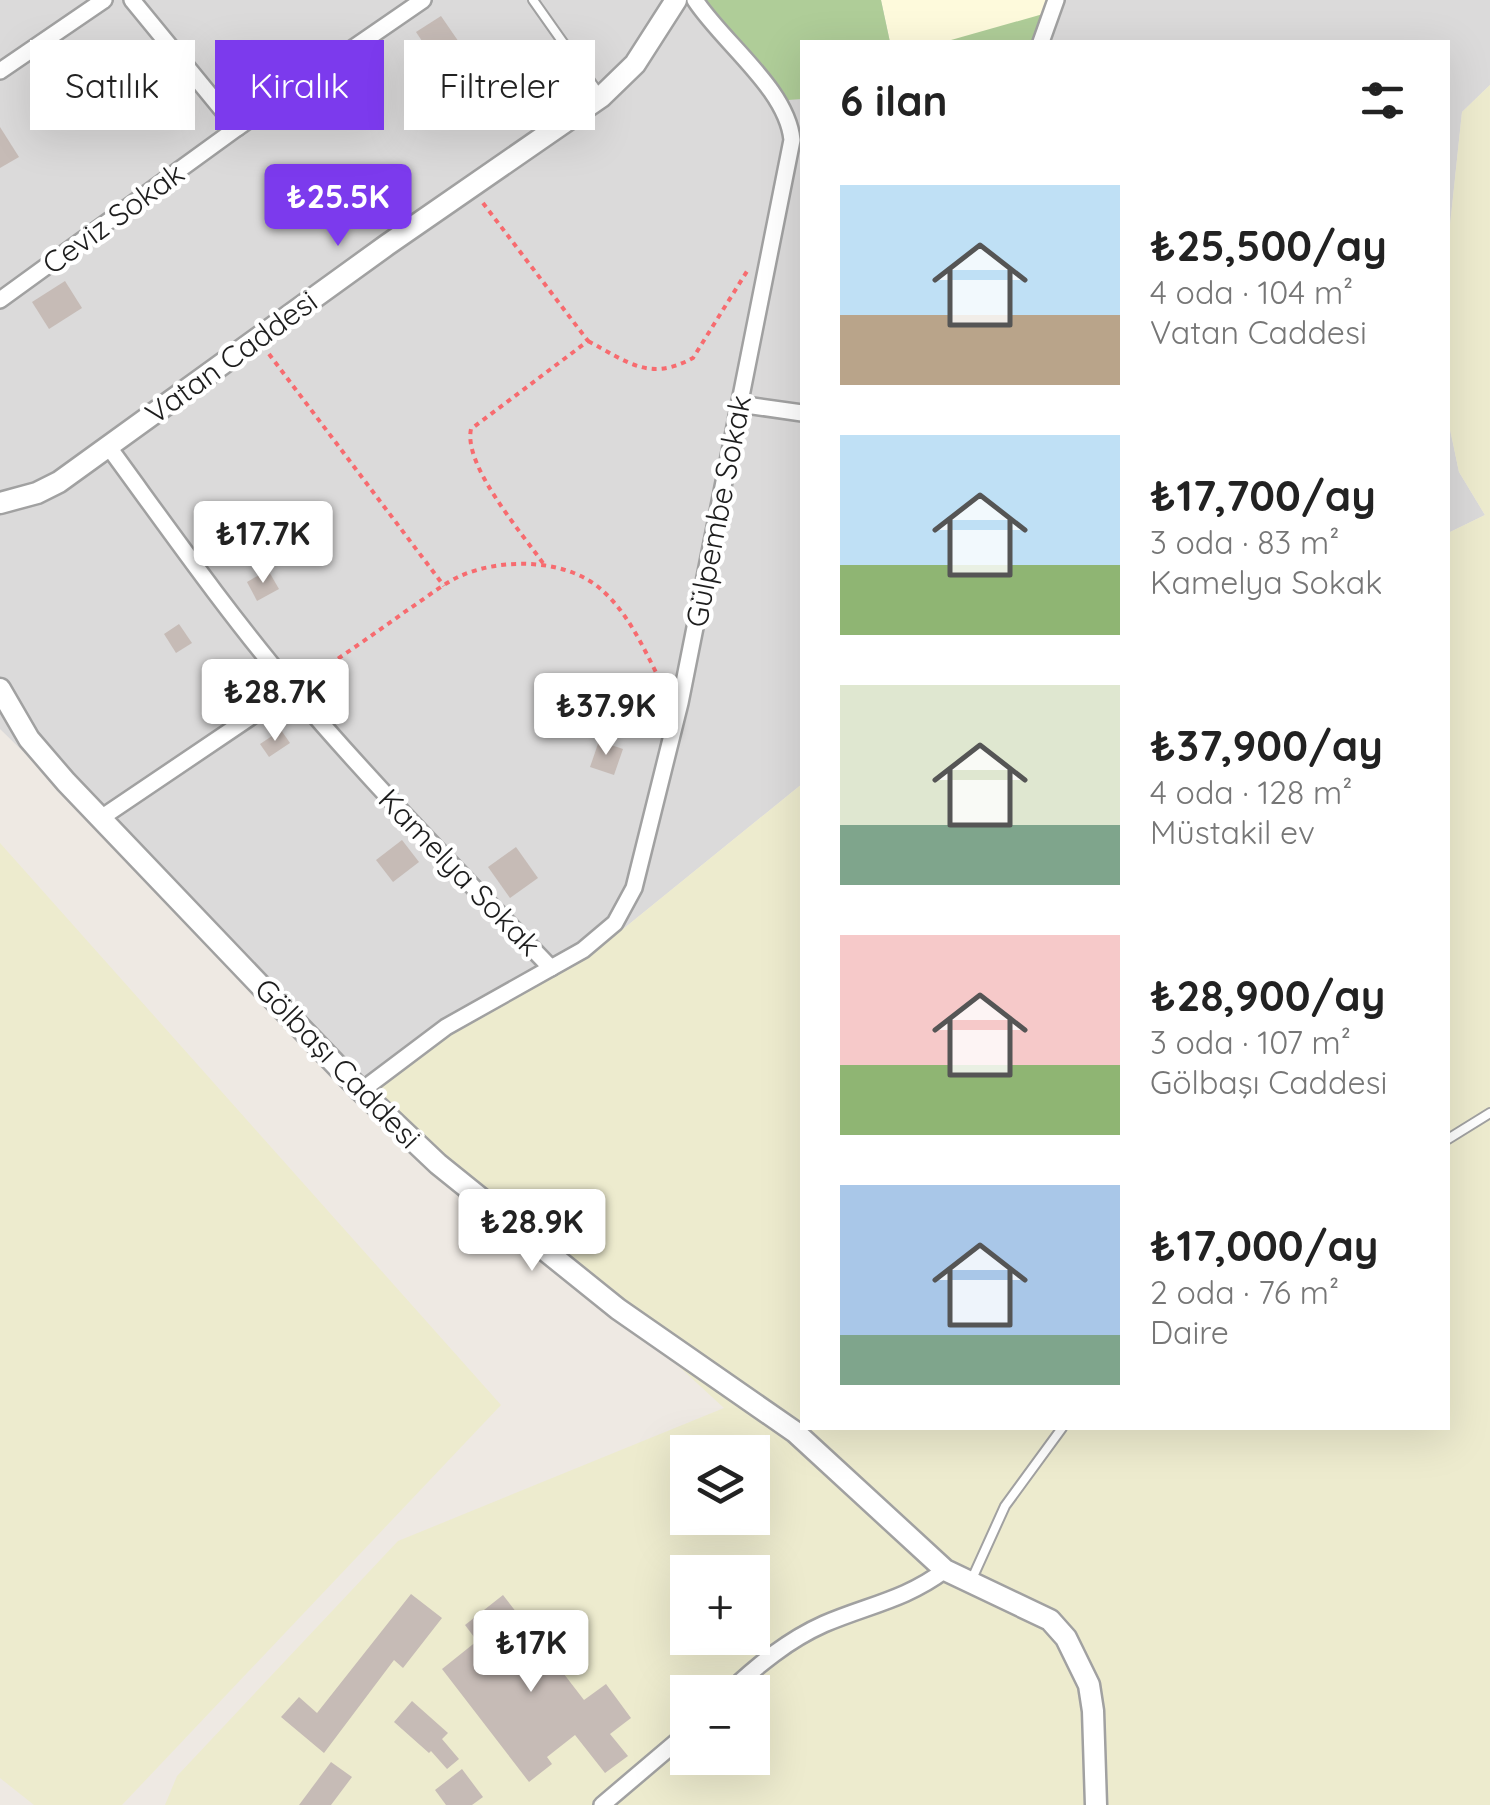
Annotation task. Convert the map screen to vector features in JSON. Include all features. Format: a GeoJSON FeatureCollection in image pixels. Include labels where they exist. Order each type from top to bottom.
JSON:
{"type":"FeatureCollection","features":[{"type":"Feature","properties":{"kind":"street"},"geometry":{"type":"LineString","coordinates":[[0,71],[104,0]]}},
{"type":"Feature","properties":{"kind":"street"},"geometry":{"type":"LineString","coordinates":[[132,0],[215,101]]}},
{"type":"Feature","properties":{"kind":"street","name":"Ceviz Sokak"},"geometry":{"type":"LineString","coordinates":[[365,40],[423,0]]}},
{"type":"Feature","properties":{"kind":"street","name":"Vatan Caddesi"},"geometry":{"type":"LineString","coordinates":[[0,503],[59,482],[601,97],[635,64],[676,0]]}},
{"type":"Feature","properties":{"kind":"street","name":"Gülpembe Sokak"},"geometry":{"type":"LineString","coordinates":[[360,1091],[446,1028],[602,935],[624,909],[634,888],[678,712],[789,167],[790,124],[780,102],[695,0]]}},
{"type":"Feature","properties":{"kind":"street"},"geometry":{"type":"LineString","coordinates":[[1042,40],[1056,0]]}},
{"type":"Feature","properties":{"kind":"street","name":"Ceviz Sokak"},"geometry":{"type":"LineString","coordinates":[[0,300],[234,130]]}},
{"type":"Feature","properties":{"kind":"street"},"geometry":{"type":"LineString","coordinates":[[740,404],[800,413]]}},
{"type":"Feature","properties":{"kind":"street","name":"Kamelya Sokak"},"geometry":{"type":"LineString","coordinates":[[108,446],[292,690],[405,816],[551,968]]}},
{"type":"Feature","properties":{"kind":"street","name":"Gölbaşı Caddesi"},"geometry":{"type":"LineString","coordinates":[[0,689],[28,739],[360,1091],[438,1164],[618,1310],[795,1432],[945,1570],[1050,1620],[1078,1659],[1089,1685],[1096,1805]]}},
{"type":"Feature","properties":{"kind":"street"},"geometry":{"type":"LineString","coordinates":[[101,818],[292,690]]}},
{"type":"Feature","properties":{"kind":"street"},"geometry":{"type":"LineString","coordinates":[[749,1675],[804,1634],[901,1597],[945,1570]]}},
{"type":"Feature","properties":{"kind":"street"},"geometry":{"type":"LineString","coordinates":[[602,1805],[670,1747]]}},
{"type":"Feature","properties":{"kind":"lane"},"geometry":{"type":"LineString","coordinates":[[533,0],[601,97]]}},
{"type":"Feature","properties":{"kind":"lane"},"geometry":{"type":"LineString","coordinates":[[1450,1138],[1490,1112]]}},
{"type":"Feature","properties":{"kind":"lane"},"geometry":{"type":"LineString","coordinates":[[970,1581],[1006,1506],[1061,1430]]}},
{"type":"Feature","properties":{"kind":"path"},"geometry":{"type":"LineString","coordinates":[[471,187],[588,342],[642,369],[660,371],[693,358],[758,254]]}},
{"type":"Feature","properties":{"kind":"path"},"geometry":{"type":"LineString","coordinates":[[258,338],[444,586]]}},
{"type":"Feature","properties":{"kind":"path"},"geometry":{"type":"LineString","coordinates":[[545,566],[475,463],[468,442],[471,429],[588,342]]}},
{"type":"Feature","properties":{"kind":"path"},"geometry":{"type":"LineString","coordinates":[[292,690],[460,576],[519,564],[545,566],[586,578],[622,611],[678,712]]}},
{"type":"Feature","properties":{"kind":"shaded area"},"geometry":{"type":"Polygon","coordinates":[[[0,0],[1490,0],[1490,85],[1462,112],[1450,225],[1450,40],[800,40],[800,786],[596,951],[430,1047],[378,1097],[0,729],[0,0]]]}},
{"type":"Feature","properties":{"kind":"shaded area"},"geometry":{"type":"Polygon","coordinates":[[[881,0],[1047,0],[1034,40],[890,40],[881,0]]]}},
{"type":"Feature","properties":{"kind":"shaded area"},"geometry":{"type":"Polygon","coordinates":[[[1490,85],[1490,1805],[165,1805],[177,1776],[398,1541],[724,1408],[378,1097],[383,1084],[395,1072],[430,1047],[596,951],[800,786],[800,1430],[1450,1430],[1450,532],[1485,515],[1459,472],[1450,429],[1450,225],[1462,112],[1490,85]]]}},
{"type":"Feature","properties":{"kind":"shaded area"},"geometry":{"type":"Polygon","coordinates":[[[1450,429],[1459,472],[1485,515],[1450,532],[1450,429]]]}},
{"type":"Feature","properties":{"kind":"shaded area"},"geometry":{"type":"Polygon","coordinates":[[[0,843],[501,1405],[122,1805],[34,1805],[0,1778],[0,843]]]}},
{"type":"Feature","properties":{"kind":"green space"},"geometry":{"type":"Polygon","coordinates":[[[704,0],[881,0],[890,40],[800,40],[800,99],[788,100],[717,22],[704,0]]]}},
{"type":"Feature","properties":{"kind":"green space"},"geometry":{"type":"Polygon","coordinates":[[[1043,14],[1034,40],[951,40],[1043,14]]]}},
{"type":"Feature","properties":{"kind":"building"},"geometry":{"type":"Polygon","coordinates":[[[441,16],[458,40],[421,40],[416,32],[441,16]]]}},
{"type":"Feature","properties":{"kind":"building"},"geometry":{"type":"Polygon","coordinates":[[[0,127],[19,157],[0,168],[0,127]]]}},
{"type":"Feature","properties":{"kind":"building"},"geometry":{"type":"Polygon","coordinates":[[[65,281],[82,308],[49,329],[32,302],[65,281]]]}},
{"type":"Feature","properties":{"kind":"building"},"geometry":{"type":"Polygon","coordinates":[[[268,570],[279,589],[257,601],[247,582],[268,570]]]}},
{"type":"Feature","properties":{"kind":"building"},"geometry":{"type":"Polygon","coordinates":[[[179,624],[192,643],[176,653],[164,634],[179,624]]]}},
{"type":"Feature","properties":{"kind":"building"},"geometry":{"type":"Polygon","coordinates":[[[281,730],[290,743],[269,757],[260,744],[281,730]]]}},
{"type":"Feature","properties":{"kind":"building"},"geometry":{"type":"Polygon","coordinates":[[[599,741],[623,749],[614,775],[590,767],[599,741]]]}},
{"type":"Feature","properties":{"kind":"building"},"geometry":{"type":"Polygon","coordinates":[[[402,840],[419,862],[393,882],[376,860],[402,840]]]}},
{"type":"Feature","properties":{"kind":"building"},"geometry":{"type":"Polygon","coordinates":[[[516,847],[538,878],[510,898],[488,867],[516,847]]]}},
{"type":"Feature","properties":{"kind":"building"},"geometry":{"type":"Polygon","coordinates":[[[411,1594],[442,1618],[403,1668],[394,1660],[324,1753],[281,1717],[299,1697],[317,1713],[411,1594]]]}},
{"type":"Feature","properties":{"kind":"building"},"geometry":{"type":"Polygon","coordinates":[[[503,1595],[584,1700],[606,1684],[631,1718],[610,1734],[628,1756],[605,1773],[575,1735],[547,1757],[552,1764],[529,1782],[442,1669],[477,1641],[465,1625],[503,1595]]]}},
{"type":"Feature","properties":{"kind":"building"},"geometry":{"type":"Polygon","coordinates":[[[412,1701],[448,1733],[442,1739],[459,1759],[447,1769],[394,1722],[412,1701]]]}},
{"type":"Feature","properties":{"kind":"building"},"geometry":{"type":"Polygon","coordinates":[[[331,1762],[352,1777],[331,1805],[299,1805],[331,1762]]]}},
{"type":"Feature","properties":{"kind":"building"},"geometry":{"type":"Polygon","coordinates":[[[462,1769],[483,1797],[472,1805],[446,1805],[435,1790],[462,1769]]]}}]}
